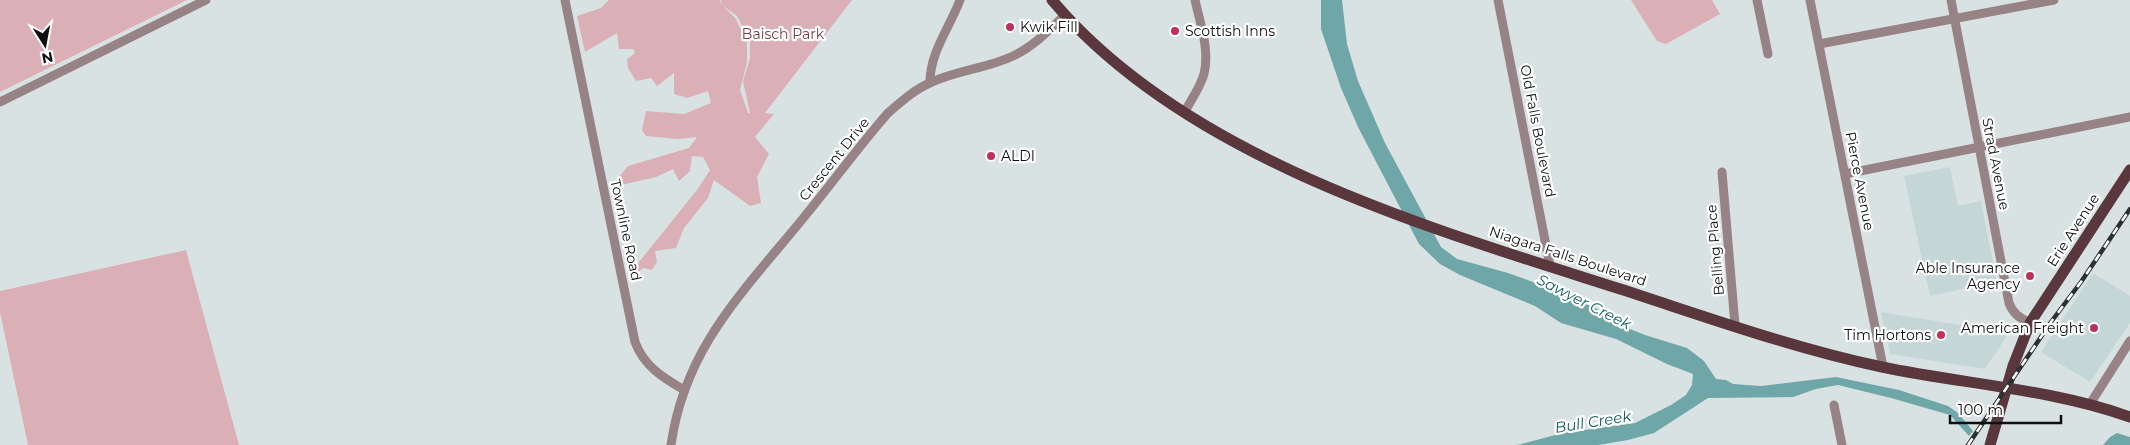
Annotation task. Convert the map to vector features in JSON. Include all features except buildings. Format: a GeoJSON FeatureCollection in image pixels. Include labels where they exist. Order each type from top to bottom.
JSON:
{"type":"FeatureCollection","features":[{"type":"Feature","properties":{"kind":"main road","name":"Niagara Falls Boulevard"},"geometry":{"type":"LineString","coordinates":[[1052,0],[1065,15],[1122,69],[1184,113],[1284,166],[1399,215],[1550,266],[1824,353],[1883,367],[2090,404],[2130,417]]}},
{"type":"Feature","properties":{"kind":"main road","name":"Erie Avenue"},"geometry":{"type":"LineString","coordinates":[[1990,445],[2006,389],[2030,323],[2130,170]]}},
{"type":"Feature","properties":{"kind":"street"},"geometry":{"type":"LineString","coordinates":[[0,102],[206,0]]}},
{"type":"Feature","properties":{"kind":"street","name":"Townline Road"},"geometry":{"type":"LineString","coordinates":[[565,0],[635,342],[651,368],[684,390]]}},
{"type":"Feature","properties":{"kind":"street"},"geometry":{"type":"LineString","coordinates":[[930,82],[935,54],[960,0]]}},
{"type":"Feature","properties":{"kind":"street"},"geometry":{"type":"LineString","coordinates":[[1184,113],[1198,88],[1205,67],[1204,43],[1195,0]]}},
{"type":"Feature","properties":{"kind":"street","name":"Old Falls Boulevard"},"geometry":{"type":"LineString","coordinates":[[1498,0],[1550,266]]}},
{"type":"Feature","properties":{"kind":"street"},"geometry":{"type":"LineString","coordinates":[[1757,0],[1768,54]]}},
{"type":"Feature","properties":{"kind":"street","name":"Pierce Avenue"},"geometry":{"type":"LineString","coordinates":[[1810,0],[1883,367]]}},
{"type":"Feature","properties":{"kind":"street","name":"Strad Avenue"},"geometry":{"type":"LineString","coordinates":[[1951,0],[2012,311],[2030,323]]}},
{"type":"Feature","properties":{"kind":"street"},"geometry":{"type":"LineString","coordinates":[[1820,44],[2054,0]]}},
{"type":"Feature","properties":{"kind":"street","name":"Crescent Drive"},"geometry":{"type":"LineString","coordinates":[[684,390],[692,370],[713,331],[746,287],[888,113],[909,95],[930,82],[993,64],[1020,53],[1065,15]]}},
{"type":"Feature","properties":{"kind":"street"},"geometry":{"type":"LineString","coordinates":[[1845,174],[2130,117]]}},
{"type":"Feature","properties":{"kind":"street","name":"Belling Place"},"geometry":{"type":"LineString","coordinates":[[1722,172],[1735,326]]}},
{"type":"Feature","properties":{"kind":"street"},"geometry":{"type":"LineString","coordinates":[[2090,404],[2130,341]]}},
{"type":"Feature","properties":{"kind":"street"},"geometry":{"type":"LineString","coordinates":[[672,445],[675,422],[684,390]]}},
{"type":"Feature","properties":{"kind":"street"},"geometry":{"type":"LineString","coordinates":[[1834,405],[1842,445]]}},
{"type":"Feature","properties":{"kind":"shaded area"},"geometry":{"type":"Polygon","coordinates":[[[1950,167],[1958,206],[1981,201],[1997,282],[1930,296],[1904,176],[1950,167]]]}},
{"type":"Feature","properties":{"kind":"shaded area","name":"American Freight"},"geometry":{"type":"Polygon","coordinates":[[[2093,273],[2130,296],[2130,323],[2090,382],[2041,352],[2093,273]]]}},
{"type":"Feature","properties":{"kind":"shaded area"},"geometry":{"type":"Polygon","coordinates":[[[1881,312],[2009,333],[1985,369],[1890,354],[1881,312]]]}},
{"type":"Feature","properties":{"kind":"green space"},"geometry":{"type":"Polygon","coordinates":[[[0,0],[187,0],[0,92],[0,0]]]}},
{"type":"Feature","properties":{"kind":"green space","name":"Baisch Park"},"geometry":{"type":"Polygon","coordinates":[[[609,0],[720,0],[722,6],[721,0],[852,0],[765,113],[774,114],[755,137],[769,154],[757,177],[761,203],[750,206],[714,180],[708,198],[684,228],[676,248],[655,251],[657,262],[652,270],[643,268],[634,275],[639,262],[697,190],[710,170],[703,157],[692,156],[690,171],[679,181],[673,169],[656,177],[621,185],[615,182],[628,166],[689,148],[697,137],[678,139],[646,136],[642,130],[646,111],[684,114],[711,103],[708,91],[687,98],[674,94],[674,73],[657,86],[651,78],[636,81],[628,68],[627,59],[635,53],[633,49],[619,49],[617,33],[585,52],[577,16],[601,8],[609,0]],[[723,6],[736,19],[747,43],[747,62],[740,90],[748,113],[750,113],[743,81],[750,58],[750,41],[737,16],[723,6]]]}},
{"type":"Feature","properties":{"kind":"green space"},"geometry":{"type":"Polygon","coordinates":[[[1631,0],[1712,0],[1720,14],[1666,44],[1657,41],[1631,0]]]}},
{"type":"Feature","properties":{"kind":"green space"},"geometry":{"type":"Polygon","coordinates":[[[186,250],[239,445],[28,445],[0,312],[0,291],[186,250]]]}},
{"type":"Feature","properties":{"kind":"water"},"geometry":{"type":"Polygon","coordinates":[[[1321,0],[1342,0],[1347,44],[1358,81],[1385,143],[1441,247],[1457,259],[1508,273],[1552,289],[1597,309],[1615,323],[1687,348],[1704,361],[1716,379],[1726,380],[1733,384],[1761,386],[1836,377],[1899,390],[1948,406],[1958,413],[1973,431],[1969,436],[1950,415],[1838,385],[1816,389],[1793,397],[1708,398],[1654,433],[1628,440],[1598,445],[1517,445],[1563,433],[1635,423],[1671,405],[1686,395],[1692,385],[1693,374],[1667,364],[1616,339],[1561,323],[1535,306],[1460,275],[1440,264],[1419,244],[1358,127],[1341,88],[1321,29],[1321,0]]]}},
{"type":"Feature","properties":{"kind":"water"},"geometry":{"type":"Polygon","coordinates":[[[2117,433],[2130,437],[2130,445],[2103,445],[2110,437],[2117,433]]]}},
{"type":"Feature","properties":{"kind":"railway"},"geometry":{"type":"LineString","coordinates":[[1968,445],[2130,209]]}},
{"type":"Feature","properties":{"kind":"place","name":"Kwik Fill"},"geometry":{"type":"Point","coordinates":[1010,27]}},
{"type":"Feature","properties":{"kind":"place","name":"Scottish Inns"},"geometry":{"type":"Point","coordinates":[1175,31]}},
{"type":"Feature","properties":{"kind":"place","name":"ALDI"},"geometry":{"type":"Point","coordinates":[991,156]}},
{"type":"Feature","properties":{"kind":"place","name":"Able Insurance Agency"},"geometry":{"type":"Point","coordinates":[2030,276]}},
{"type":"Feature","properties":{"kind":"place","name":"American Freight"},"geometry":{"type":"Point","coordinates":[2094,328]}},
{"type":"Feature","properties":{"kind":"place","name":"Tim Hortons"},"geometry":{"type":"Point","coordinates":[1941,335]}},
{"type":"Feature","properties":{"kind":"water label","name":"Sawyer Creek"},"geometry":{"type":"Point","coordinates":[1584,302]}},
{"type":"Feature","properties":{"kind":"water label","name":"Bull Creek"},"geometry":{"type":"Point","coordinates":[1593,422]}}]}
